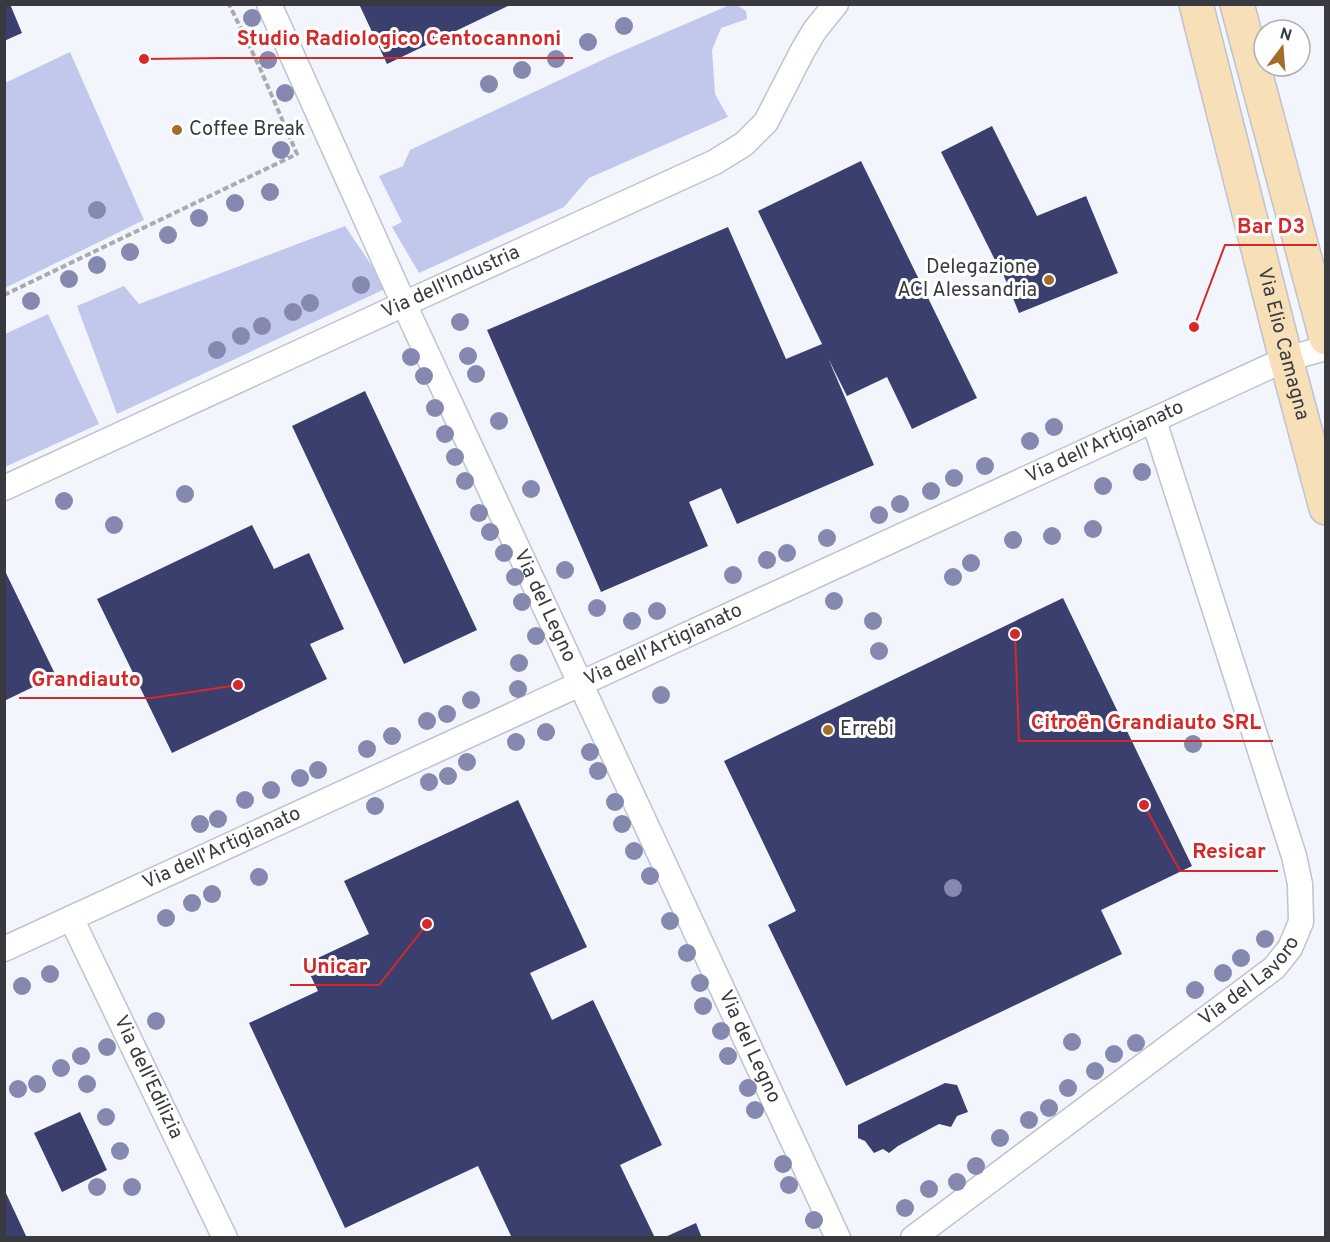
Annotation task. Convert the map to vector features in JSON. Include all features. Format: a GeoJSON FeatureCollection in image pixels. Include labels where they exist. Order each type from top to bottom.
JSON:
{"type":"FeatureCollection","features":[{"type":"Feature","properties":{"kind":"street","name":"Via del Legno"},"geometry":{"type":"LineString","coordinates":[[269,4],[404,304],[838,1238]]}},
{"type":"Feature","properties":{"kind":"street","name":"Via dell'Industria"},"geometry":{"type":"LineString","coordinates":[[4,488],[715,162],[744,144],[766,122],[803,50],[815,30],[836,4]]}},
{"type":"Feature","properties":{"kind":"street","name":"Via Elio Camagna"},"geometry":{"type":"LineString","coordinates":[[1196,4],[1326,508]]}},
{"type":"Feature","properties":{"kind":"street"},"geometry":{"type":"LineString","coordinates":[[1237,4],[1326,338]]}},
{"type":"Feature","properties":{"kind":"street","name":"Via dell'Artigianato"},"geometry":{"type":"LineString","coordinates":[[4,949],[1286,359],[1326,348]]}},
{"type":"Feature","properties":{"kind":"street","name":"Via del Lavoro"},"geometry":{"type":"LineString","coordinates":[[913,1238],[1274,968],[1290,948],[1301,922],[1300,884],[1294,856],[1154,421]]}},
{"type":"Feature","properties":{"kind":"street","name":"Via dell'Edilizia"},"geometry":{"type":"LineString","coordinates":[[71,918],[225,1238]]}},
{"type":"Feature","properties":{"kind":"path"},"geometry":{"type":"LineString","coordinates":[[4,295],[297,154],[229,4]]}},
{"type":"Feature","properties":{"kind":"shaded area"},"geometry":{"type":"Polygon","coordinates":[[[732,4],[746,11],[747,19],[721,28],[712,50],[715,94],[728,117],[589,178],[564,207],[419,273],[392,227],[402,222],[379,176],[403,166],[410,150],[613,55],[732,4]]]}},
{"type":"Feature","properties":{"kind":"shaded area"},"geometry":{"type":"Polygon","coordinates":[[[70,52],[144,220],[5,288],[5,83],[70,52]]]}},
{"type":"Feature","properties":{"kind":"shaded area"},"geometry":{"type":"Polygon","coordinates":[[[345,226],[387,288],[117,414],[77,306],[124,286],[139,304],[345,226]]]}},
{"type":"Feature","properties":{"kind":"shaded area"},"geometry":{"type":"Polygon","coordinates":[[[48,314],[99,424],[5,467],[5,334],[48,314]]]}},
{"type":"Feature","properties":{"kind":"building"},"geometry":{"type":"Polygon","coordinates":[[[4,4],[10,4],[22,33],[4,41],[4,4]]]}},
{"type":"Feature","properties":{"kind":"building"},"geometry":{"type":"Polygon","coordinates":[[[359,4],[512,4],[387,64],[359,4]]]}},
{"type":"Feature","properties":{"kind":"building"},"geometry":{"type":"Polygon","coordinates":[[[992,126],[1037,216],[1086,196],[1118,273],[1019,313],[997,259],[995,260],[941,152],[992,126]]]}},
{"type":"Feature","properties":{"kind":"building"},"geometry":{"type":"Polygon","coordinates":[[[861,161],[977,398],[912,429],[887,377],[847,396],[828,358],[874,465],[737,524],[721,488],[689,502],[708,546],[601,592],[487,330],[728,227],[786,359],[822,344],[758,211],[861,161]]]}},
{"type":"Feature","properties":{"kind":"building"},"geometry":{"type":"Polygon","coordinates":[[[365,391],[477,630],[404,664],[292,426],[365,391]]]}},
{"type":"Feature","properties":{"kind":"building"},"geometry":{"type":"Polygon","coordinates":[[[252,525],[274,569],[309,553],[344,629],[310,644],[327,679],[172,753],[97,599],[252,525]]]}},
{"type":"Feature","properties":{"kind":"building"},"geometry":{"type":"Polygon","coordinates":[[[4,569],[56,676],[4,701],[4,569]]]}},
{"type":"Feature","properties":{"kind":"building"},"geometry":{"type":"Polygon","coordinates":[[[1063,598],[1192,866],[1101,910],[1122,954],[846,1086],[768,925],[796,911],[724,761],[1063,598]]]}},
{"type":"Feature","properties":{"kind":"building"},"geometry":{"type":"Polygon","coordinates":[[[518,800],[587,947],[530,973],[552,1020],[593,1000],[662,1145],[620,1165],[655,1238],[512,1238],[478,1166],[345,1228],[249,1023],[318,991],[305,964],[369,934],[344,881],[518,800]]]}},
{"type":"Feature","properties":{"kind":"building"},"geometry":{"type":"Polygon","coordinates":[[[945,1083],[957,1085],[968,1112],[957,1116],[951,1127],[939,1124],[889,1153],[883,1149],[874,1153],[865,1141],[858,1138],[858,1125],[945,1083]]]}},
{"type":"Feature","properties":{"kind":"building"},"geometry":{"type":"Polygon","coordinates":[[[80,1112],[107,1170],[62,1192],[34,1133],[80,1112]]]}},
{"type":"Feature","properties":{"kind":"building"},"geometry":{"type":"Polygon","coordinates":[[[4,1189],[27,1238],[4,1238],[4,1189]]]}},
{"type":"Feature","properties":{"kind":"building"},"geometry":{"type":"Polygon","coordinates":[[[696,1223],[702,1238],[663,1238],[696,1223]]]}},
{"type":"Feature","properties":{"kind":"place","name":"Studio Radiologico Centocannoni"},"geometry":{"type":"Point","coordinates":[144,59]}},
{"type":"Feature","properties":{"kind":"place","name":"Coffee Break"},"geometry":{"type":"Point","coordinates":[177,130]}},
{"type":"Feature","properties":{"kind":"place","name":"Delegazione ACI Alessandria"},"geometry":{"type":"Point","coordinates":[1049,280]}},
{"type":"Feature","properties":{"kind":"place","name":"Bar D3"},"geometry":{"type":"Point","coordinates":[1194,327]}},
{"type":"Feature","properties":{"kind":"place","name":"Citroën Grandiauto SRL"},"geometry":{"type":"Point","coordinates":[1015,634]}},
{"type":"Feature","properties":{"kind":"place","name":"Grandiauto"},"geometry":{"type":"Point","coordinates":[238,685]}},
{"type":"Feature","properties":{"kind":"place","name":"Errebi"},"geometry":{"type":"Point","coordinates":[828,730]}},
{"type":"Feature","properties":{"kind":"place","name":"Resicar"},"geometry":{"type":"Point","coordinates":[1144,805]}},
{"type":"Feature","properties":{"kind":"place","name":"Unicar"},"geometry":{"type":"Point","coordinates":[427,924]}}]}
